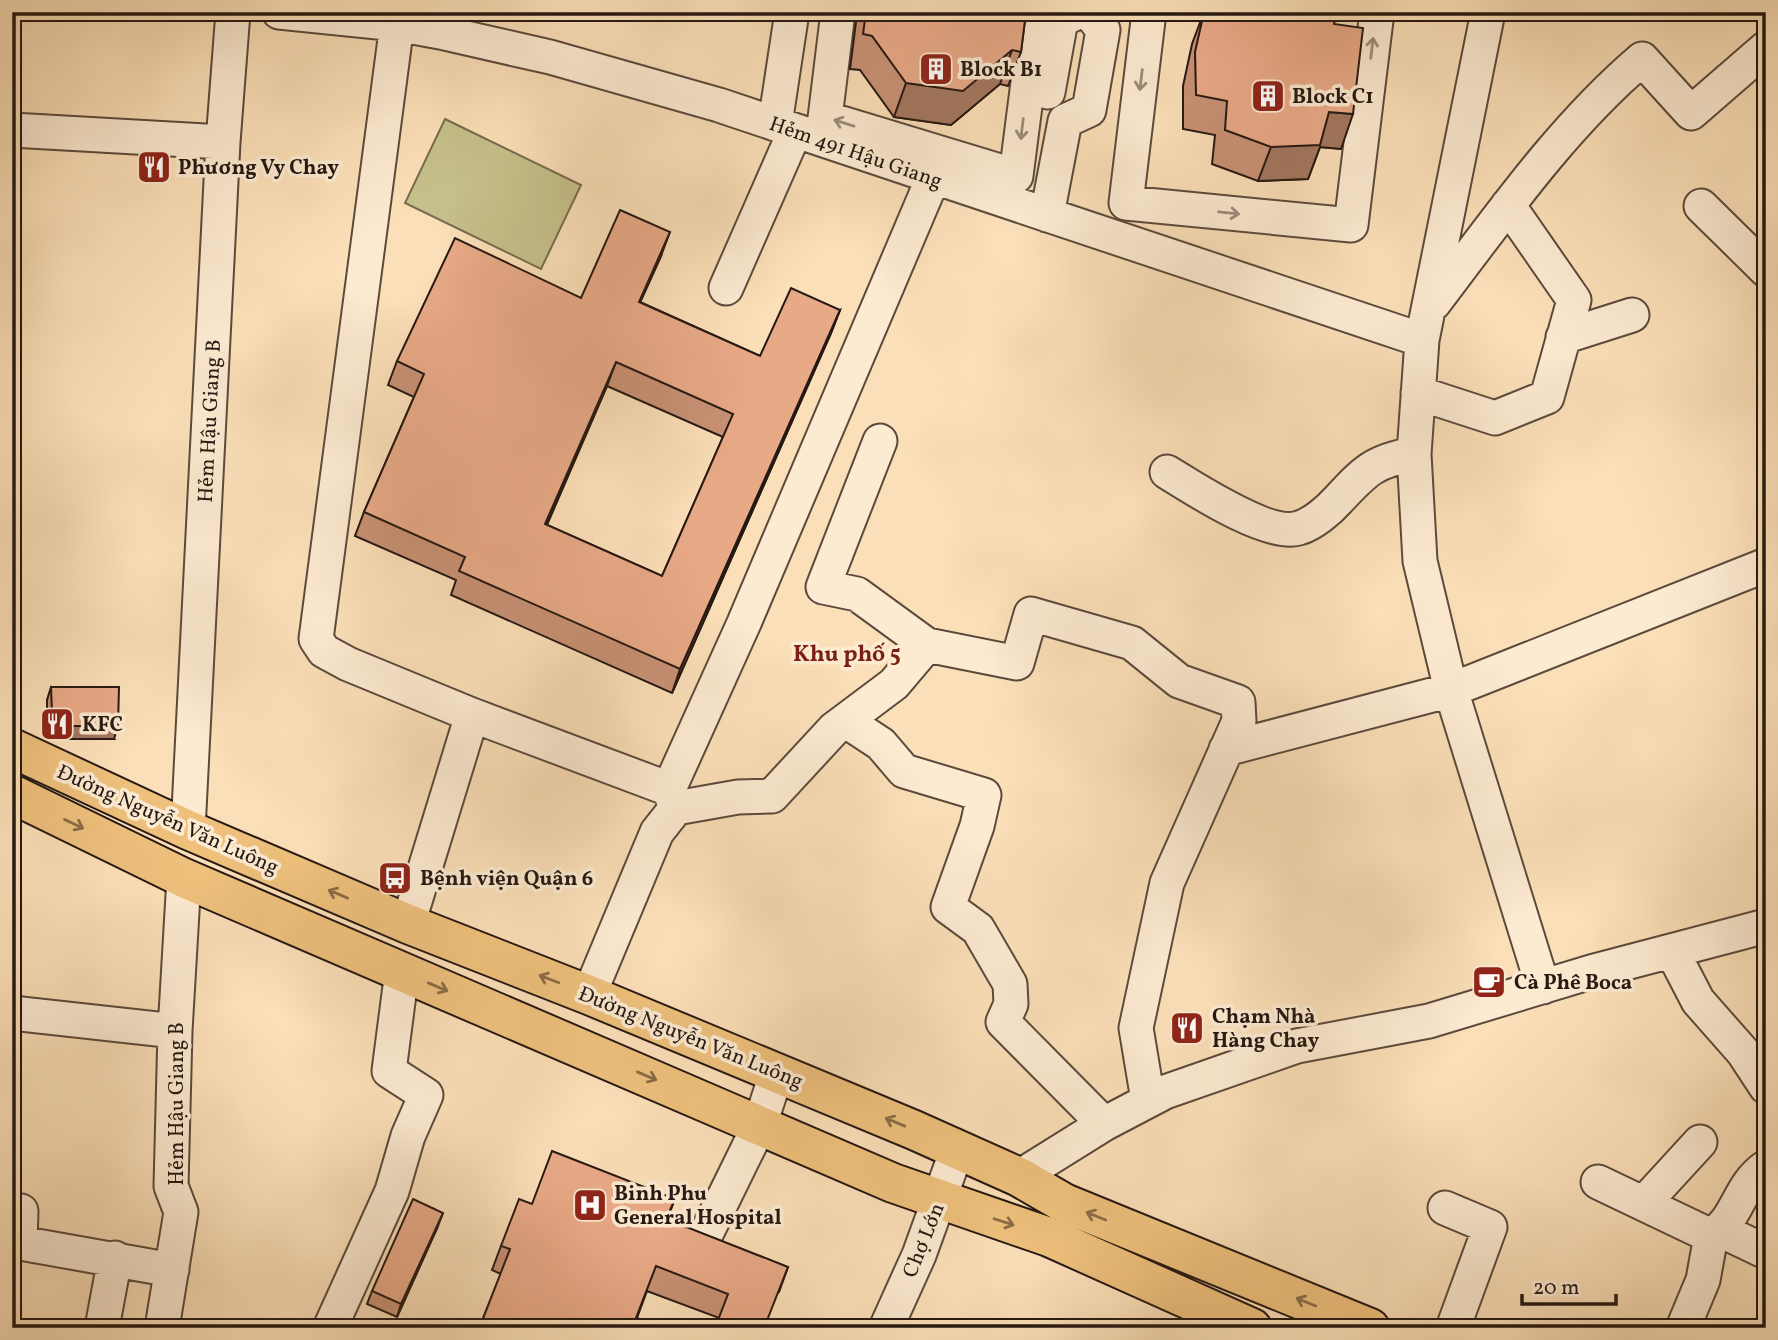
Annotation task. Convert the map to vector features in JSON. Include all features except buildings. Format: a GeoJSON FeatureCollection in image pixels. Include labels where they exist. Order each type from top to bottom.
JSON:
{"type":"FeatureCollection","features":[{"type":"Feature","properties":{"kind":"main road","name":"Đường Nguyễn Văn Luông"},"geometry":{"type":"LineString","coordinates":[[12,748],[188,830],[408,924],[777,1072],[1018,1177],[1064,1203],[1370,1328]]}},
{"type":"Feature","properties":{"kind":"main road","name":"Đường Nguyễn Văn Luông"},"geometry":{"type":"LineString","coordinates":[[12,794],[184,878],[939,1200],[1049,1237],[1252,1328]]}},
{"type":"Feature","properties":{"kind":"street","name":"Hẻm Hậu Giang B"},"geometry":{"type":"LineString","coordinates":[[188,830],[223,142],[233,12]]}},
{"type":"Feature","properties":{"kind":"street","name":"Hẻm 491 Hậu Giang"},"geometry":{"type":"LineString","coordinates":[[279,12],[397,24],[441,22],[785,128],[1047,215],[1425,325]]}},
{"type":"Feature","properties":{"kind":"street"},"geometry":{"type":"LineString","coordinates":[[726,288],[785,128],[792,12]]}},
{"type":"Feature","properties":{"kind":"street"},"geometry":{"type":"LineString","coordinates":[[838,12],[825,118],[1016,176],[1037,12]]}},
{"type":"Feature","properties":{"kind":"street"},"geometry":{"type":"LineString","coordinates":[[1065,121],[1046,103],[1061,20],[1078,12]]}},
{"type":"Feature","properties":{"kind":"street"},"geometry":{"type":"LineString","coordinates":[[1065,121],[1089,110],[1103,30],[1089,12]]}},
{"type":"Feature","properties":{"kind":"street"},"geometry":{"type":"LineString","coordinates":[[1149,12],[1126,203],[1351,225],[1377,12]]}},
{"type":"Feature","properties":{"kind":"street"},"geometry":{"type":"LineString","coordinates":[[1488,12],[1425,325],[1414,454],[1420,561],[1451,690],[1543,987]]}},
{"type":"Feature","properties":{"kind":"street"},"geometry":{"type":"LineString","coordinates":[[397,24],[317,639],[324,651],[348,664],[672,798],[772,796],[795,767],[846,721],[894,684],[927,645]]}},
{"type":"Feature","properties":{"kind":"street"},"geometry":{"type":"LineString","coordinates":[[1425,325],[1508,205],[1611,85],[1642,59],[1691,113],[1766,48]]}},
{"type":"Feature","properties":{"kind":"street"},"geometry":{"type":"LineString","coordinates":[[1047,215],[1065,121]]}},
{"type":"Feature","properties":{"kind":"street"},"geometry":{"type":"LineString","coordinates":[[12,130],[223,142]]}},
{"type":"Feature","properties":{"kind":"street"},"geometry":{"type":"LineString","coordinates":[[589,995],[933,178]]}},
{"type":"Feature","properties":{"kind":"street"},"geometry":{"type":"LineString","coordinates":[[1418,393],[1495,418],[1547,397],[1574,300],[1508,205]]}},
{"type":"Feature","properties":{"kind":"street"},"geometry":{"type":"LineString","coordinates":[[1701,206],[1766,270]]}},
{"type":"Feature","properties":{"kind":"street"},"geometry":{"type":"LineString","coordinates":[[1563,337],[1632,315]]}},
{"type":"Feature","properties":{"kind":"street"},"geometry":{"type":"LineString","coordinates":[[880,441],[823,587],[857,594],[927,645],[1017,663],[1031,614],[1132,643],[1180,681],[1238,702],[1239,721],[1167,883],[1136,1028],[1148,1100]]}},
{"type":"Feature","properties":{"kind":"street"},"geometry":{"type":"LineString","coordinates":[[1167,472],[1217,503],[1265,525],[1298,529],[1329,509],[1359,478],[1384,459],[1414,454]]}},
{"type":"Feature","properties":{"kind":"street"},"geometry":{"type":"LineString","coordinates":[[1226,749],[1451,690],[1766,565]]}},
{"type":"Feature","properties":{"kind":"street"},"geometry":{"type":"LineString","coordinates":[[408,924],[472,715]]}},
{"type":"Feature","properties":{"kind":"street"},"geometry":{"type":"LineString","coordinates":[[846,721],[881,744],[904,771],[984,795],[977,826],[948,907],[978,929],[1010,984],[1011,1004],[1003,1022],[1104,1124]]}},
{"type":"Feature","properties":{"kind":"street","name":"Hẻm Hậu Giang B"},"geometry":{"type":"LineString","coordinates":[[162,1328],[181,1212],[171,1186],[175,1031],[184,878]]}},
{"type":"Feature","properties":{"kind":"street"},"geometry":{"type":"LineString","coordinates":[[1018,1177],[1148,1100],[1297,1046],[1429,1021],[1766,926]]}},
{"type":"Feature","properties":{"kind":"street"},"geometry":{"type":"LineString","coordinates":[[1672,951],[1698,1001],[1743,1052],[1766,1087]]}},
{"type":"Feature","properties":{"kind":"street"},"geometry":{"type":"LineString","coordinates":[[330,1328],[392,1191],[408,1136],[426,1094],[389,1071],[402,971]]}},
{"type":"Feature","properties":{"kind":"street"},"geometry":{"type":"LineString","coordinates":[[12,1013],[175,1031]]}},
{"type":"Feature","properties":{"kind":"street"},"geometry":{"type":"LineString","coordinates":[[707,1232],[760,1124],[777,1072]]}},
{"type":"Feature","properties":{"kind":"street"},"geometry":{"type":"LineString","coordinates":[[1645,1202],[1700,1142]]}},
{"type":"Feature","properties":{"kind":"street","name":"Chợ Lớn"},"geometry":{"type":"LineString","coordinates":[[886,1328],[919,1255],[957,1150]]}},
{"type":"Feature","properties":{"kind":"street"},"geometry":{"type":"LineString","coordinates":[[1683,1328],[1703,1280],[1716,1233],[1730,1220],[1737,1200],[1753,1176],[1766,1167]]}},
{"type":"Feature","properties":{"kind":"street"},"geometry":{"type":"LineString","coordinates":[[1598,1182],[1764,1251]]}},
{"type":"Feature","properties":{"kind":"street"},"geometry":{"type":"LineString","coordinates":[[1445,1208],[1490,1227],[1453,1328]]}},
{"type":"Feature","properties":{"kind":"street"},"geometry":{"type":"LineString","coordinates":[[12,1211],[21,1211],[20,1243],[172,1270]]}},
{"type":"Feature","properties":{"kind":"street"},"geometry":{"type":"LineString","coordinates":[[102,1328],[115,1258]]}},
{"type":"Feature","properties":{"kind":"shaded area"},"geometry":{"type":"Polygon","coordinates":[[[445,119],[581,185],[541,269],[405,203],[445,119]]]}},
{"type":"Feature","properties":{"kind":"place","name":"Block B1"},"geometry":{"type":"Point","coordinates":[936,69]}},
{"type":"Feature","properties":{"kind":"place","name":"Block C1"},"geometry":{"type":"Point","coordinates":[1268,96]}},
{"type":"Feature","properties":{"kind":"place","name":"Phương Vy Chay"},"geometry":{"type":"Point","coordinates":[154,167]}},
{"type":"Feature","properties":{"kind":"place","name":"KFC"},"geometry":{"type":"Point","coordinates":[57,724]}},
{"type":"Feature","properties":{"kind":"place","name":"Bệnh viện Quận 6"},"geometry":{"type":"Point","coordinates":[395,878]}},
{"type":"Feature","properties":{"kind":"place","name":"Cà Phê Boca"},"geometry":{"type":"Point","coordinates":[1489,982]}},
{"type":"Feature","properties":{"kind":"place","name":"Chạm Nhà Hàng Chay"},"geometry":{"type":"Point","coordinates":[1187,1028]}},
{"type":"Feature","properties":{"kind":"place","name":"Binh Phu General Hospital"},"geometry":{"type":"Point","coordinates":[590,1205]}},
{"type":"Feature","properties":{"kind":"district","name":"Khu phố 5"},"geometry":{"type":"Point","coordinates":[847,653]}}]}
